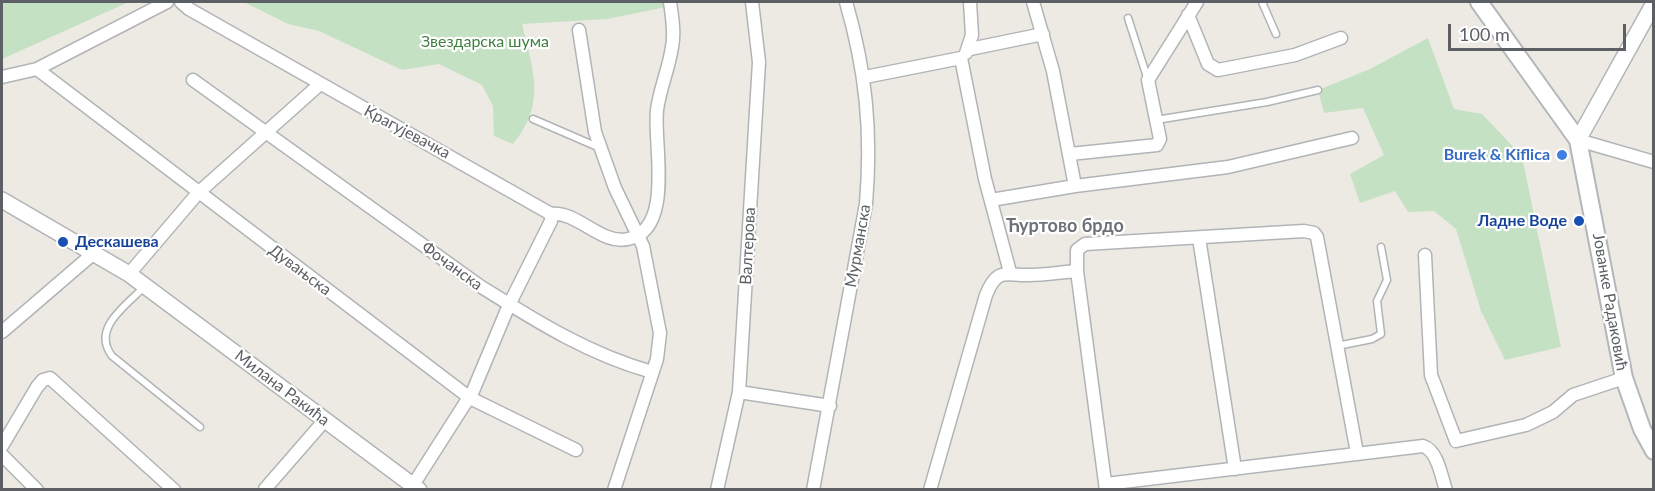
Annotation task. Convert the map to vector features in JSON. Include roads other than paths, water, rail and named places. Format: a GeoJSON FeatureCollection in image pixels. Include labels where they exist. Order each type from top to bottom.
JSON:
{"type":"FeatureCollection","features":[{"type":"Feature","properties":{"kind":"main road","name":"Јованке Радаковић"},"geometry":{"type":"LineString","coordinates":[[1479,2],[1578,140],[1624,378],[1642,429],[1653,451]]}},
{"type":"Feature","properties":{"kind":"street"},"geometry":{"type":"LineString","coordinates":[[2,77],[37,69],[167,2]]}},
{"type":"Feature","properties":{"kind":"street","name":"Крагујевачка"},"geometry":{"type":"LineString","coordinates":[[181,2],[189,9],[319,85],[551,214],[562,215],[614,239],[629,239],[639,235]]}},
{"type":"Feature","properties":{"kind":"street"},"geometry":{"type":"LineString","coordinates":[[639,235],[649,224],[658,199],[657,118],[672,48],[670,2]]}},
{"type":"Feature","properties":{"kind":"street","name":"Валтерова"},"geometry":{"type":"LineString","coordinates":[[717,489],[739,392],[759,62],[752,2]]}},
{"type":"Feature","properties":{"kind":"street","name":"Мурманска"},"geometry":{"type":"LineString","coordinates":[[813,489],[866,204],[869,134],[865,77],[846,2]]}},
{"type":"Feature","properties":{"kind":"street"},"geometry":{"type":"LineString","coordinates":[[970,2],[972,22],[966,54],[991,200],[1010,272]]}},
{"type":"Feature","properties":{"kind":"street"},"geometry":{"type":"LineString","coordinates":[[1033,2],[1043,34],[1076,186]]}},
{"type":"Feature","properties":{"kind":"street"},"geometry":{"type":"LineString","coordinates":[[1070,154],[1157,145],[1160,139],[1148,80],[1197,2]]}},
{"type":"Feature","properties":{"kind":"street"},"geometry":{"type":"LineString","coordinates":[[1653,3],[1578,140],[1653,162]]}},
{"type":"Feature","properties":{"kind":"street"},"geometry":{"type":"LineString","coordinates":[[1188,15],[1208,64],[1218,70],[1295,55],[1341,38]]}},
{"type":"Feature","properties":{"kind":"street"},"geometry":{"type":"LineString","coordinates":[[579,30],[590,112],[615,188],[639,235],[659,327],[659,349],[614,489]]}},
{"type":"Feature","properties":{"kind":"street"},"geometry":{"type":"LineString","coordinates":[[865,77],[1043,34]]}},
{"type":"Feature","properties":{"kind":"street","name":"Дувањска"},"geometry":{"type":"LineString","coordinates":[[37,69],[470,398],[576,450]]}},
{"type":"Feature","properties":{"kind":"street","name":"Фочанска"},"geometry":{"type":"LineString","coordinates":[[193,80],[509,305],[553,332],[595,353],[652,372]]}},
{"type":"Feature","properties":{"kind":"street"},"geometry":{"type":"LineString","coordinates":[[129,274],[198,193],[319,85]]}},
{"type":"Feature","properties":{"kind":"street"},"geometry":{"type":"LineString","coordinates":[[991,200],[1076,186],[1228,167],[1352,138]]}},
{"type":"Feature","properties":{"kind":"street","name":"Милана Ракића"},"geometry":{"type":"LineString","coordinates":[[2,200],[129,274],[416,487]]}},
{"type":"Feature","properties":{"kind":"street"},"geometry":{"type":"LineString","coordinates":[[416,487],[470,398],[509,305],[551,221],[551,214]]}},
{"type":"Feature","properties":{"kind":"street"},"geometry":{"type":"LineString","coordinates":[[1357,453],[1317,237],[1314,233],[1304,231],[1085,244],[1079,247],[1077,271],[1106,487],[1412,446],[1430,448],[1446,489]]}},
{"type":"Feature","properties":{"kind":"street"},"geometry":{"type":"LineString","coordinates":[[1199,238],[1235,469]]}},
{"type":"Feature","properties":{"kind":"street"},"geometry":{"type":"LineString","coordinates":[[2,332],[94,253]]}},
{"type":"Feature","properties":{"kind":"street"},"geometry":{"type":"LineString","coordinates":[[1425,255],[1431,375],[1456,441],[1526,425],[1553,412],[1573,394],[1624,378]]}},
{"type":"Feature","properties":{"kind":"street"},"geometry":{"type":"LineString","coordinates":[[930,489],[986,295],[996,279],[1010,272],[1026,276],[1077,271]]}},
{"type":"Feature","properties":{"kind":"street"},"geometry":{"type":"LineString","coordinates":[[2,446],[43,380],[54,380],[174,489]]}},
{"type":"Feature","properties":{"kind":"street"},"geometry":{"type":"LineString","coordinates":[[739,392],[830,406]]}},
{"type":"Feature","properties":{"kind":"street"},"geometry":{"type":"LineString","coordinates":[[265,489],[325,420]]}},
{"type":"Feature","properties":{"kind":"street"},"geometry":{"type":"LineString","coordinates":[[2,455],[37,489]]}},
{"type":"Feature","properties":{"kind":"lane"},"geometry":{"type":"LineString","coordinates":[[1262,2],[1276,34]]}},
{"type":"Feature","properties":{"kind":"lane"},"geometry":{"type":"LineString","coordinates":[[1128,18],[1148,80]]}},
{"type":"Feature","properties":{"kind":"lane"},"geometry":{"type":"LineString","coordinates":[[1155,120],[1267,102],[1318,90]]}},
{"type":"Feature","properties":{"kind":"lane"},"geometry":{"type":"LineString","coordinates":[[533,119],[600,148]]}},
{"type":"Feature","properties":{"kind":"lane"},"geometry":{"type":"LineString","coordinates":[[1336,346],[1372,339],[1381,334],[1377,301],[1387,280],[1381,247]]}},
{"type":"Feature","properties":{"kind":"lane"},"geometry":{"type":"LineString","coordinates":[[146,286],[108,325],[104,334],[106,348],[200,427]]}},
{"type":"Feature","properties":{"kind":"place","name":"Burek & Kiflica"},"geometry":{"type":"Point","coordinates":[1562,155]}},
{"type":"Feature","properties":{"kind":"place","name":"Ладне Воде"},"geometry":{"type":"Point","coordinates":[1579,221]}},
{"type":"Feature","properties":{"kind":"place","name":"Дескашева"},"geometry":{"type":"Point","coordinates":[63,242]}},
{"type":"Feature","properties":{"kind":"district","name":"Ћуртово брдо"},"geometry":{"type":"Point","coordinates":[1065,226]}},
{"type":"Feature","properties":{"kind":"park label","name":"Звездарска шума"},"geometry":{"type":"Point","coordinates":[485,42]}}]}
